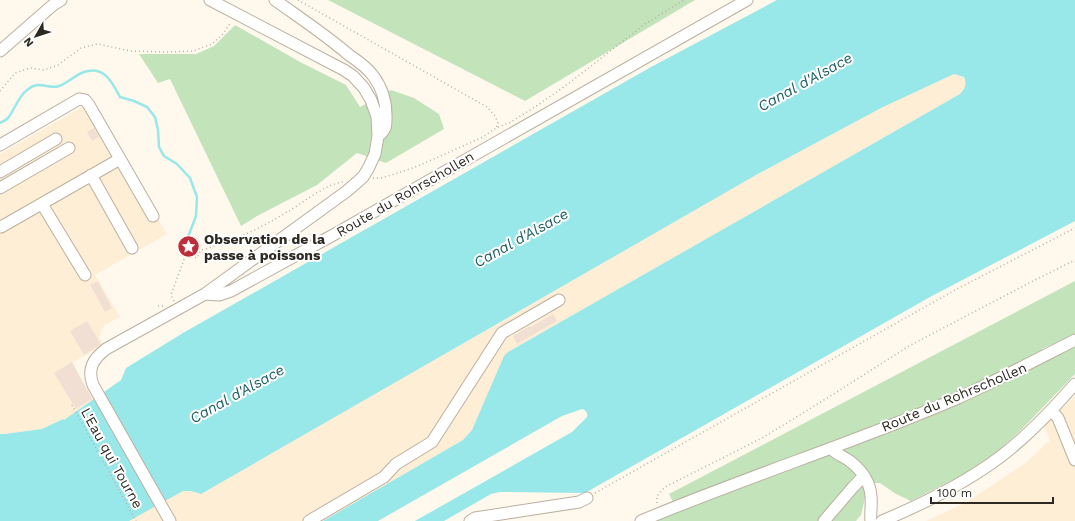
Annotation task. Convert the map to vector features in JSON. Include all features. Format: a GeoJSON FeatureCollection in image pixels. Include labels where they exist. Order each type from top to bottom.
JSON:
{"type":"FeatureCollection","features":[{"type":"Feature","properties":{"kind":"street"},"geometry":{"type":"LineString","coordinates":[[0,51],[53,5],[61,0]]}},
{"type":"Feature","properties":{"kind":"street"},"geometry":{"type":"LineString","coordinates":[[204,294],[341,196],[354,185],[368,169],[375,154],[378,136],[377,118],[371,100],[364,88],[353,76],[312,52],[210,0]]}},
{"type":"Feature","properties":{"kind":"street"},"geometry":{"type":"LineString","coordinates":[[275,0],[332,41],[374,76],[381,89],[386,106],[386,123],[384,131],[378,136]]}},
{"type":"Feature","properties":{"kind":"street","name":"Route du Rohrschollen"},"geometry":{"type":"LineString","coordinates":[[168,517],[95,389],[90,374],[96,357],[204,294],[219,295],[231,291],[335,234],[747,0]]}},
{"type":"Feature","properties":{"kind":"street"},"geometry":{"type":"LineString","coordinates":[[353,76],[363,66]]}},
{"type":"Feature","properties":{"kind":"street"},"geometry":{"type":"LineString","coordinates":[[0,145],[79,99],[85,100],[153,216]]}},
{"type":"Feature","properties":{"kind":"street"},"geometry":{"type":"LineString","coordinates":[[0,172],[56,139]]}},
{"type":"Feature","properties":{"kind":"street"},"geometry":{"type":"LineString","coordinates":[[0,188],[69,148]]}},
{"type":"Feature","properties":{"kind":"street"},"geometry":{"type":"LineString","coordinates":[[1,227],[120,159]]}},
{"type":"Feature","properties":{"kind":"street"},"geometry":{"type":"LineString","coordinates":[[91,175],[132,248]]}},
{"type":"Feature","properties":{"kind":"street"},"geometry":{"type":"LineString","coordinates":[[42,204],[85,276]]}},
{"type":"Feature","properties":{"kind":"street"},"geometry":{"type":"LineString","coordinates":[[308,521],[384,477],[396,464],[432,442],[502,333],[559,300]]}},
{"type":"Feature","properties":{"kind":"street","name":"Route du Rohrschollen"},"geometry":{"type":"LineString","coordinates":[[641,521],[957,398],[1013,372],[1075,340]]}},
{"type":"Feature","properties":{"kind":"street"},"geometry":{"type":"LineString","coordinates":[[882,521],[940,494],[970,477],[1001,456],[1051,410],[1075,384]]}},
{"type":"Feature","properties":{"kind":"street"},"geometry":{"type":"LineString","coordinates":[[1051,410],[1058,418],[1075,460]]}},
{"type":"Feature","properties":{"kind":"street"},"geometry":{"type":"LineString","coordinates":[[831,448],[834,452],[857,466],[869,485],[871,495],[871,521]]}},
{"type":"Feature","properties":{"kind":"street"},"geometry":{"type":"LineString","coordinates":[[824,521],[864,476]]}},
{"type":"Feature","properties":{"kind":"street"},"geometry":{"type":"LineString","coordinates":[[470,521],[475,518],[579,502],[587,498]]}},
{"type":"Feature","properties":{"kind":"street"},"geometry":{"type":"LineString","coordinates":[[505,521],[524,511]]}},
{"type":"Feature","properties":{"kind":"path"},"geometry":{"type":"LineString","coordinates":[[298,0],[487,107],[495,116],[498,123],[496,128]]}},
{"type":"Feature","properties":{"kind":"path"},"geometry":{"type":"LineString","coordinates":[[363,176],[381,178],[418,166],[476,140],[496,128],[508,123],[535,107],[568,84],[646,24],[684,0]]}},
{"type":"Feature","properties":{"kind":"path"},"geometry":{"type":"LineString","coordinates":[[0,91],[15,72],[30,68],[44,70],[58,66],[81,48],[98,44],[130,51],[193,51],[212,44],[223,34],[237,14]]}},
{"type":"Feature","properties":{"kind":"path"},"geometry":{"type":"LineString","coordinates":[[172,296],[171,295],[186,254],[197,258],[201,250],[246,235],[335,184],[346,181],[354,185]]}},
{"type":"Feature","properties":{"kind":"path"},"geometry":{"type":"LineString","coordinates":[[587,498],[955,290],[1075,228]]}},
{"type":"Feature","properties":{"kind":"path"},"geometry":{"type":"LineString","coordinates":[[661,512],[657,503],[657,496],[665,487],[764,436],[910,346],[1024,285],[1075,260]]}},
{"type":"Feature","properties":{"kind":"path","name":"L'Eau qui Tourne"},"geometry":{"type":"LineString","coordinates":[[72,405],[136,521]]}},
{"type":"Feature","properties":{"kind":"shaded area"},"geometry":{"type":"Polygon","coordinates":[[[954,74],[964,77],[966,82],[965,89],[960,94],[508,352],[504,357],[472,430],[463,440],[323,521],[111,521],[68,417],[42,429],[0,434],[0,154],[91,102],[167,234],[95,275],[120,317],[105,325],[101,330],[99,337],[103,345],[72,363],[155,506],[183,491],[191,491],[201,494],[756,175],[883,107],[954,74]]]}},
{"type":"Feature","properties":{"kind":"shaded area"},"geometry":{"type":"Polygon","coordinates":[[[1075,396],[1075,521],[926,521],[965,503],[1027,462],[1050,440],[1044,426],[1075,396]]]}},
{"type":"Feature","properties":{"kind":"green space"},"geometry":{"type":"Polygon","coordinates":[[[328,0],[695,0],[525,101],[328,0]]]}},
{"type":"Feature","properties":{"kind":"green space"},"geometry":{"type":"Polygon","coordinates":[[[235,25],[302,63],[346,85],[360,107],[391,90],[414,98],[439,114],[444,129],[386,163],[357,153],[317,185],[257,216],[241,226],[170,79],[158,83],[139,54],[196,54],[214,46],[235,25]]]}},
{"type":"Feature","properties":{"kind":"green space"},"geometry":{"type":"Polygon","coordinates":[[[1075,281],[1075,334],[1042,349],[1050,360],[1075,345],[1075,374],[1021,430],[996,453],[963,475],[911,501],[896,494],[880,483],[874,483],[865,498],[861,515],[856,521],[656,521],[678,512],[669,494],[1075,281]]]}},
{"type":"Feature","properties":{"kind":"water","name":"Canal d'Alsace"},"geometry":{"type":"Polygon","coordinates":[[[777,0],[1075,0],[1075,221],[930,297],[585,493],[500,492],[491,494],[444,521],[415,521],[572,432],[587,417],[585,410],[582,409],[562,416],[378,521],[323,521],[463,440],[472,430],[504,356],[508,352],[960,94],[965,87],[965,80],[964,77],[954,74],[883,107],[756,175],[201,494],[191,491],[183,491],[129,521],[0,521],[0,434],[42,429],[63,419],[64,420],[121,380],[126,368],[183,333],[651,67],[777,0]]]}},
{"type":"Feature","properties":{"kind":"building"},"geometry":{"type":"Polygon","coordinates":[[[94,128],[99,137],[92,141],[87,132],[94,128]]]}},
{"type":"Feature","properties":{"kind":"building"},"geometry":{"type":"Polygon","coordinates":[[[98,281],[112,308],[105,312],[90,285],[98,281]]]}},
{"type":"Feature","properties":{"kind":"building"},"geometry":{"type":"Polygon","coordinates":[[[553,314],[557,321],[517,344],[513,336],[553,314]]]}},
{"type":"Feature","properties":{"kind":"building"},"geometry":{"type":"Polygon","coordinates":[[[87,321],[101,344],[84,355],[70,331],[87,321]]]}},
{"type":"Feature","properties":{"kind":"building"},"geometry":{"type":"Polygon","coordinates":[[[72,362],[92,399],[76,409],[54,373],[72,362]]]}},
{"type":"Feature","properties":{"kind":"waterway"},"geometry":{"type":"LineString","coordinates":[[0,123],[8,118],[21,96],[27,90],[36,85],[55,87],[62,85],[84,72],[91,70],[102,73],[114,86],[120,97],[147,107],[155,117],[158,130],[159,147],[164,156],[177,164],[190,178],[197,197],[196,216],[188,237]]}},
{"type":"Feature","properties":{"kind":"place","name":"Observation de la passe à poissons"},"geometry":{"type":"Point","coordinates":[188,247]}}]}
